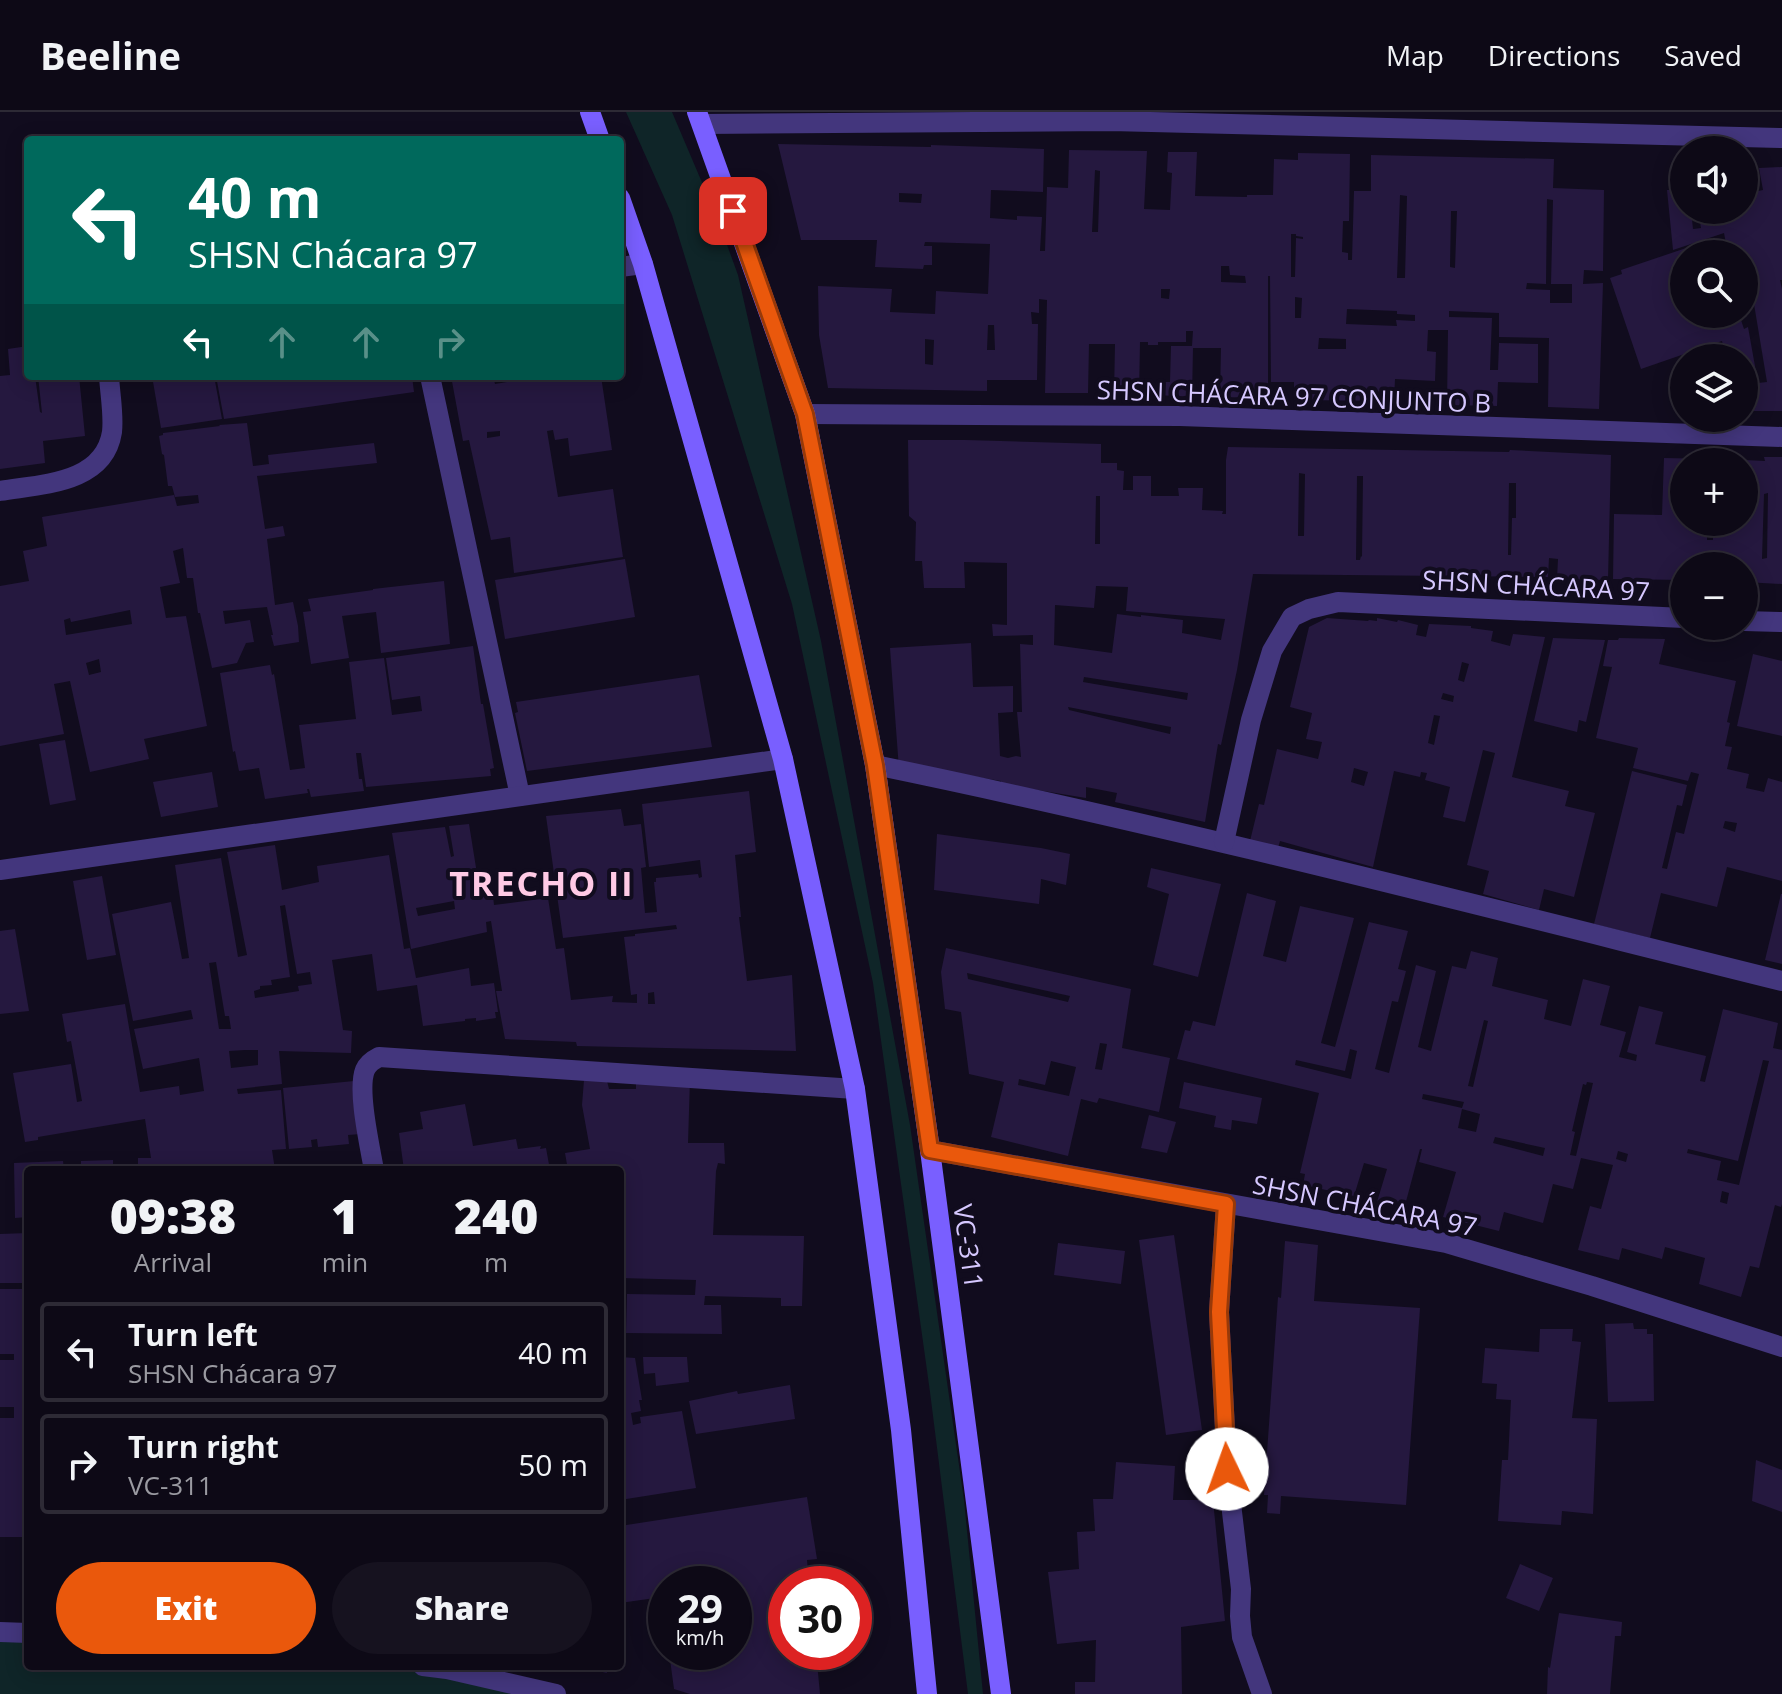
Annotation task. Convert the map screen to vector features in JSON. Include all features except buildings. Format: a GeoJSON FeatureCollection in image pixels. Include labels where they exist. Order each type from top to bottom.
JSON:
{"type":"FeatureCollection","features":[{"type":"Feature","properties":{"kind":"main road"},"geometry":{"type":"LineString","coordinates":[[590,112],[599,136]]}},
{"type":"Feature","properties":{"kind":"main road","name":"VC-311"},"geometry":{"type":"LineString","coordinates":[[699,118],[805,414],[875,765],[930,1150],[1001,1694]]}},
{"type":"Feature","properties":{"kind":"main road"},"geometry":{"type":"LineString","coordinates":[[624,209],[643,264],[783,759],[855,1089],[901,1430],[927,1694]]}},
{"type":"Feature","properties":{"kind":"street"},"geometry":{"type":"LineString","coordinates":[[699,118],[1111,121],[1782,138]]}},
{"type":"Feature","properties":{"kind":"street"},"geometry":{"type":"LineString","coordinates":[[624,266],[643,264]]}},
{"type":"Feature","properties":{"kind":"street"},"geometry":{"type":"LineString","coordinates":[[0,491],[64,480],[87,471],[107,452],[112,430],[109,380]]}},
{"type":"Feature","properties":{"kind":"street"},"geometry":{"type":"LineString","coordinates":[[431,380],[520,796]]}},
{"type":"Feature","properties":{"kind":"street","name":"SHSN CHÁCARA 97 CONJUNTO B"},"geometry":{"type":"LineString","coordinates":[[805,414],[1180,416],[1782,437]]}},
{"type":"Feature","properties":{"kind":"street","name":"SHSN CHÁCARA 97"},"geometry":{"type":"LineString","coordinates":[[1224,842],[1251,720],[1272,651],[1292,617],[1338,602],[1670,617]]}},
{"type":"Feature","properties":{"kind":"street"},"geometry":{"type":"LineString","coordinates":[[1758,621],[1782,622]]}},
{"type":"Feature","properties":{"kind":"street"},"geometry":{"type":"LineString","coordinates":[[0,870],[783,759]]}},
{"type":"Feature","properties":{"kind":"street"},"geometry":{"type":"LineString","coordinates":[[875,765],[1224,842],[1782,981]]}},
{"type":"Feature","properties":{"kind":"street"},"geometry":{"type":"LineString","coordinates":[[373,1166],[362,1089],[364,1071],[371,1061],[379,1057],[855,1089]]}},
{"type":"Feature","properties":{"kind":"street","name":"SHSN CHÁCARA 97"},"geometry":{"type":"LineString","coordinates":[[930,1150],[1446,1243],[1782,1347]]}},
{"type":"Feature","properties":{"kind":"street"},"geometry":{"type":"LineString","coordinates":[[1226,1204],[1219,1312],[1227,1469],[1241,1589],[1242,1637],[1262,1694]]}},
{"type":"Feature","properties":{"kind":"street"},"geometry":{"type":"LineString","coordinates":[[0,1632],[24,1633]]}},
{"type":"Feature","properties":{"kind":"street"},"geometry":{"type":"LineString","coordinates":[[455,1670],[556,1694]]}},
{"type":"Feature","properties":{"kind":"green space"},"geometry":{"type":"Polygon","coordinates":[[[626,112],[672,112],[718,220],[738,275],[821,641],[910,1125],[964,1500],[983,1694],[968,1694],[873,983],[792,604],[672,215],[626,112]]]}},
{"type":"Feature","properties":{"kind":"green space"},"geometry":{"type":"Polygon","coordinates":[[[0,1632],[24,1633],[24,1670],[437,1670],[556,1694],[0,1694],[0,1632]]]}},
{"type":"Feature","properties":{"kind":"district","name":"TRECHO II"},"geometry":{"type":"Point","coordinates":[542,883]}},
{"type":"Feature","properties":{"kind":"route"},"geometry":{"type":"LineString","coordinates":[[733,211],[805,414],[875,765],[930,1150],[1226,1204],[1219,1312],[1227,1469]]}}]}
